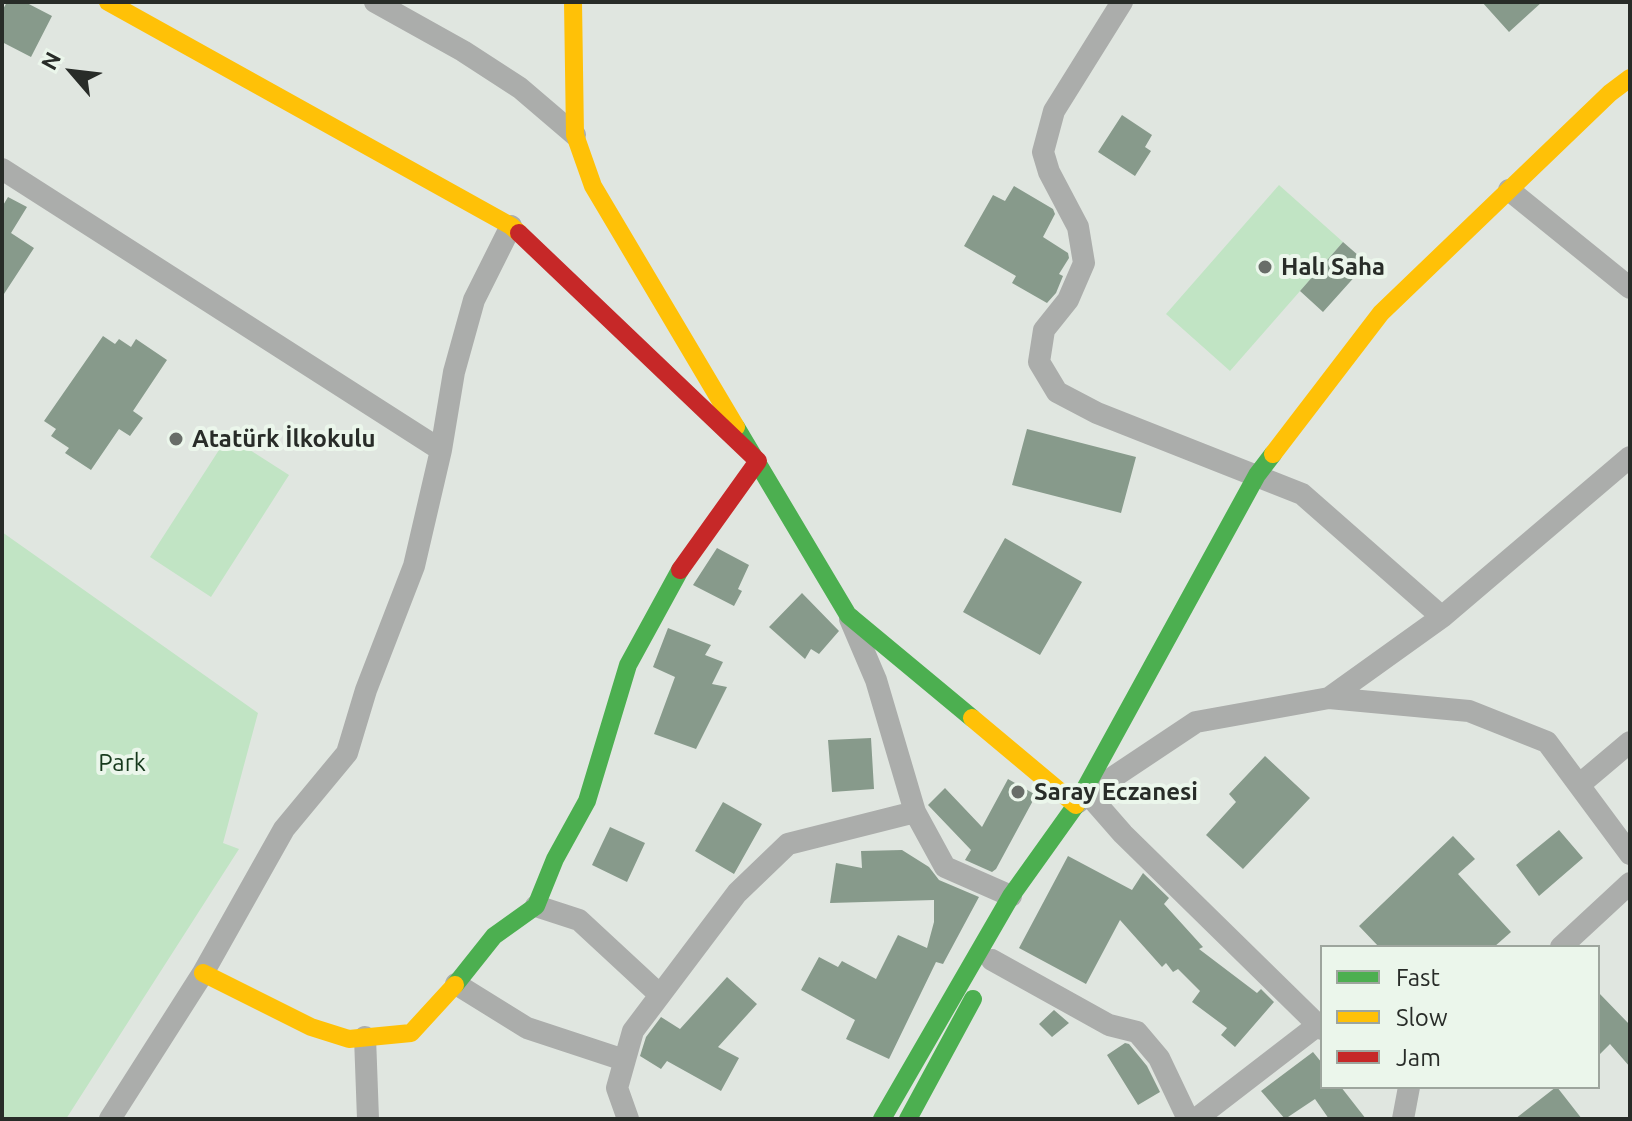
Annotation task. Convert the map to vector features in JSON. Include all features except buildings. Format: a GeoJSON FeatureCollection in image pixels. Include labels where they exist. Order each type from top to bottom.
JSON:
{"type":"FeatureCollection","features":[{"type":"Feature","properties":{"kind":"street"},"geometry":{"type":"LineString","coordinates":[[108,2],[511,226],[758,461]]}},
{"type":"Feature","properties":{"kind":"street"},"geometry":{"type":"LineString","coordinates":[[375,2],[520,88],[575,135]]}},
{"type":"Feature","properties":{"kind":"street"},"geometry":{"type":"LineString","coordinates":[[573,2],[575,135],[593,186],[848,615],[876,680],[915,812],[945,867],[1011,896]]}},
{"type":"Feature","properties":{"kind":"street"},"geometry":{"type":"LineString","coordinates":[[1122,2],[1054,111],[1043,152],[1049,172],[1078,227],[1084,263],[1068,300],[1044,330],[1039,362],[1057,392],[1097,413],[1302,494],[1442,617]]}},
{"type":"Feature","properties":{"kind":"street"},"geometry":{"type":"LineString","coordinates":[[882,1119],[1011,896],[1082,799],[1257,475],[1381,313],[1610,93],[1630,78]]}},
{"type":"Feature","properties":{"kind":"street"},"geometry":{"type":"LineString","coordinates":[[2,169],[441,450]]}},
{"type":"Feature","properties":{"kind":"street"},"geometry":{"type":"LineString","coordinates":[[1509,190],[1630,288]]}},
{"type":"Feature","properties":{"kind":"street"},"geometry":{"type":"LineString","coordinates":[[110,1119],[203,973],[284,829],[347,753],[366,690],[414,566],[441,450],[454,372],[474,300],[511,226]]}},
{"type":"Feature","properties":{"kind":"street"},"geometry":{"type":"LineString","coordinates":[[1329,698],[1442,617],[1630,457]]}},
{"type":"Feature","properties":{"kind":"street"},"geometry":{"type":"LineString","coordinates":[[203,973],[311,1027],[349,1039],[411,1033],[494,936],[536,906],[555,859],[587,801],[628,665],[669,587],[758,461]]}},
{"type":"Feature","properties":{"kind":"street"},"geometry":{"type":"LineString","coordinates":[[848,615],[1123,834],[1320,1027],[1196,1119]]}},
{"type":"Feature","properties":{"kind":"street"},"geometry":{"type":"LineString","coordinates":[[1082,799],[1196,722],[1329,698],[1469,711],[1547,742],[1630,854]]}},
{"type":"Feature","properties":{"kind":"street"},"geometry":{"type":"LineString","coordinates":[[1579,785],[1630,742]]}},
{"type":"Feature","properties":{"kind":"street"},"geometry":{"type":"LineString","coordinates":[[628,1119],[617,1088],[633,1031],[737,893],[788,844],[915,812]]}},
{"type":"Feature","properties":{"kind":"street"},"geometry":{"type":"LineString","coordinates":[[1563,945],[1630,883]]}},
{"type":"Feature","properties":{"kind":"street"},"geometry":{"type":"LineString","coordinates":[[908,1119],[992,960],[1011,896]]}},
{"type":"Feature","properties":{"kind":"street"},"geometry":{"type":"LineString","coordinates":[[536,906],[579,920],[660,995]]}},
{"type":"Feature","properties":{"kind":"street"},"geometry":{"type":"LineString","coordinates":[[992,960],[1109,1025],[1137,1032],[1159,1058],[1188,1119]]}},
{"type":"Feature","properties":{"kind":"street"},"geometry":{"type":"LineString","coordinates":[[456,984],[527,1028],[624,1060]]}},
{"type":"Feature","properties":{"kind":"street"},"geometry":{"type":"LineString","coordinates":[[365,1037],[368,1119]]}},
{"type":"Feature","properties":{"kind":"street"},"geometry":{"type":"LineString","coordinates":[[1403,1119],[1408,1089]]}},
{"type":"Feature","properties":{"kind":"green space","name":"Halı Saha"},"geometry":{"type":"Polygon","coordinates":[[[1279,185],[1343,242],[1230,371],[1166,314],[1279,185]]]}},
{"type":"Feature","properties":{"kind":"green space"},"geometry":{"type":"Polygon","coordinates":[[[228,436],[289,475],[211,597],[150,557],[228,436]]]}},
{"type":"Feature","properties":{"kind":"green space","name":"Park"},"geometry":{"type":"Polygon","coordinates":[[[2,532],[258,713],[223,843],[239,849],[66,1119],[2,1119],[2,532]]]}},
{"type":"Feature","properties":{"kind":"traffic: fast"},"geometry":{"type":"LineString","coordinates":[[736,427],[848,615],[972,718]]}},
{"type":"Feature","properties":{"kind":"traffic: fast"},"geometry":{"type":"LineString","coordinates":[[882,1119],[1011,896],[1076,805],[1257,475],[1273,454]]}},
{"type":"Feature","properties":{"kind":"traffic: fast"},"geometry":{"type":"LineString","coordinates":[[455,985],[494,936],[536,906],[555,859],[587,801],[628,665],[680,570]]}},
{"type":"Feature","properties":{"kind":"traffic: fast"},"geometry":{"type":"LineString","coordinates":[[908,1119],[973,999]]}},
{"type":"Feature","properties":{"kind":"traffic: slow"},"geometry":{"type":"LineString","coordinates":[[108,2],[519,233]]}},
{"type":"Feature","properties":{"kind":"traffic: slow"},"geometry":{"type":"LineString","coordinates":[[573,2],[575,135],[593,186],[736,427]]}},
{"type":"Feature","properties":{"kind":"traffic: slow"},"geometry":{"type":"LineString","coordinates":[[1273,454],[1381,313],[1610,93],[1630,78]]}},
{"type":"Feature","properties":{"kind":"traffic: slow"},"geometry":{"type":"LineString","coordinates":[[972,718],[1076,805]]}},
{"type":"Feature","properties":{"kind":"traffic: slow"},"geometry":{"type":"LineString","coordinates":[[203,973],[311,1027],[349,1039],[411,1033],[455,985]]}},
{"type":"Feature","properties":{"kind":"traffic: jam"},"geometry":{"type":"LineString","coordinates":[[519,233],[758,461],[680,570]]}},
{"type":"Feature","properties":{"kind":"place","name":"Halı Saha"},"geometry":{"type":"Point","coordinates":[1265,267]}},
{"type":"Feature","properties":{"kind":"place","name":"Atatürk İlkokulu"},"geometry":{"type":"Point","coordinates":[176,439]}},
{"type":"Feature","properties":{"kind":"place","name":"Saray Eczanesi"},"geometry":{"type":"Point","coordinates":[1018,792]}}]}
